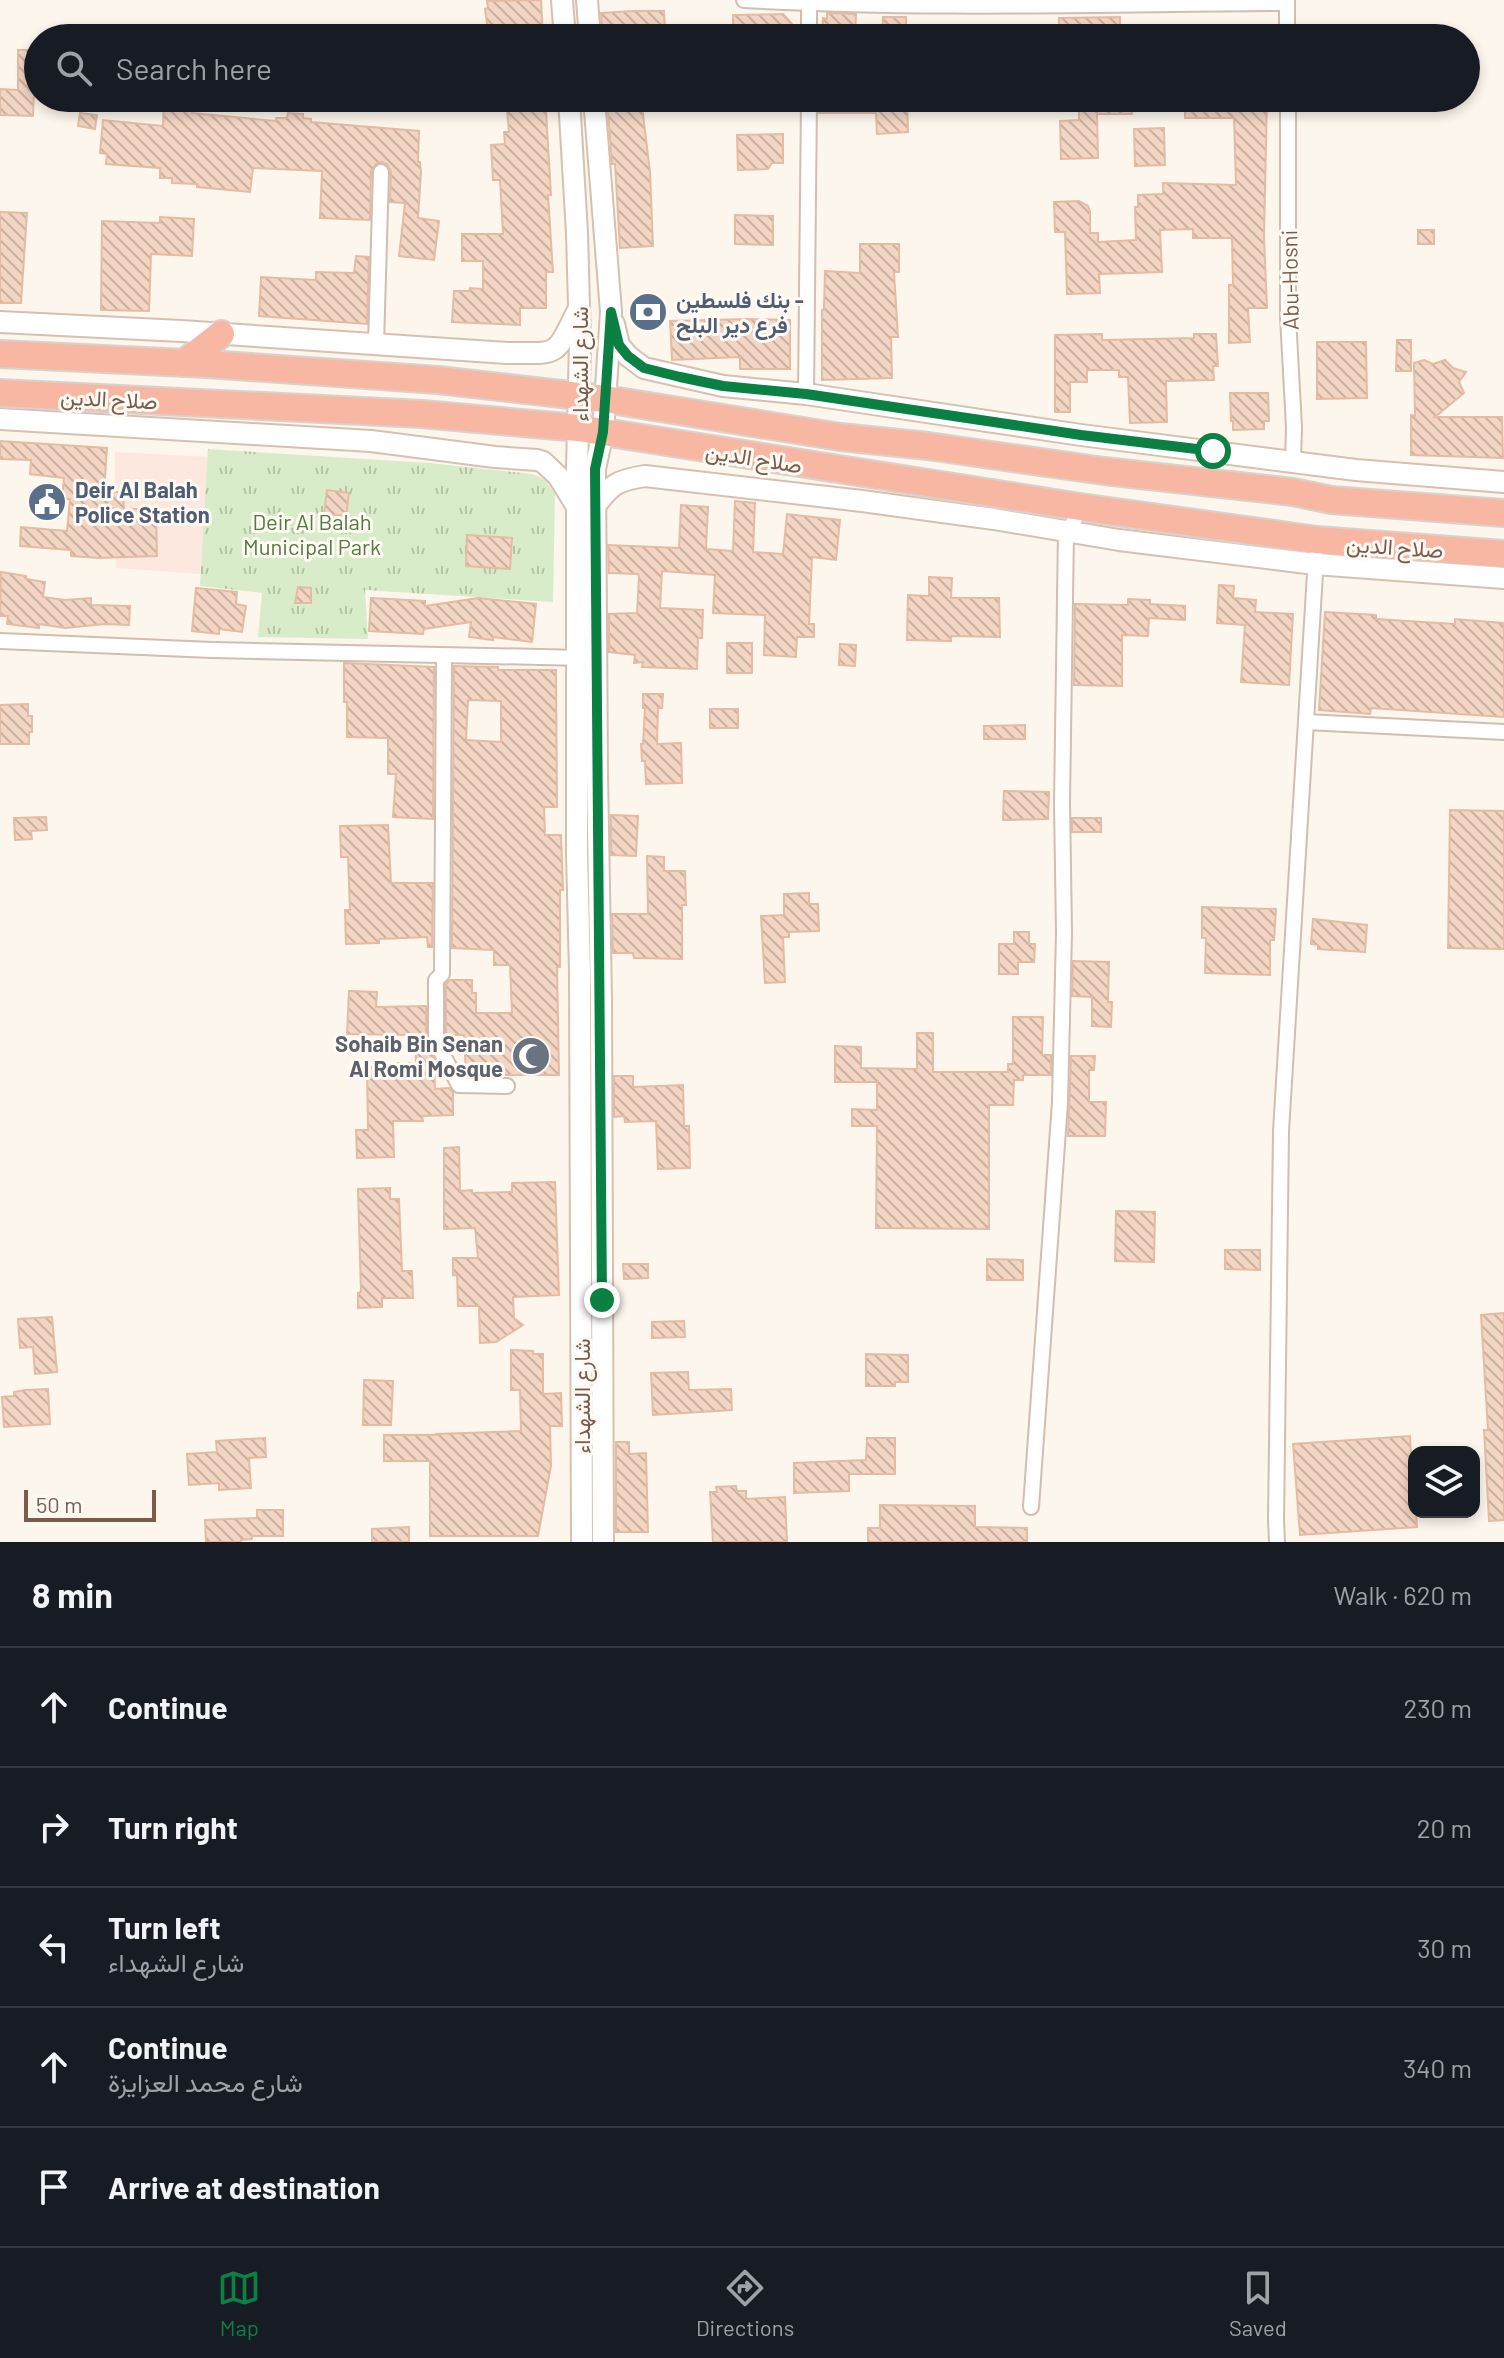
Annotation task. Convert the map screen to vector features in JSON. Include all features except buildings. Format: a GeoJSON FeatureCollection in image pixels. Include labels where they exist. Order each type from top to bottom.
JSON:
{"type":"FeatureCollection","features":[{"type":"Feature","properties":{"kind":"highway"},"geometry":{"type":"LineString","coordinates":[[184,363],[221,334]]}},
{"type":"Feature","properties":{"kind":"highway","name":"صلاح الدين"},"geometry":{"type":"LineString","coordinates":[[0,354],[438,380],[592,398],[840,437],[1293,492],[1331,500],[1504,513]]}},
{"type":"Feature","properties":{"kind":"highway","name":"صلاح الدين"},"geometry":{"type":"LineString","coordinates":[[0,393],[422,414],[591,430],[1080,507],[1316,552],[1504,554]]}},
{"type":"Feature","properties":{"kind":"main road"},"geometry":{"type":"LineString","coordinates":[[562,0],[564,24]]}},
{"type":"Feature","properties":{"kind":"main road"},"geometry":{"type":"LineString","coordinates":[[587,0],[589,24]]}},
{"type":"Feature","properties":{"kind":"main road","name":"شارع الشهداء"},"geometry":{"type":"LineString","coordinates":[[570,112],[579,307],[592,398],[587,506],[582,1542]]}},
{"type":"Feature","properties":{"kind":"main road","name":"شارع الشهداء"},"geometry":{"type":"LineString","coordinates":[[592,398],[611,312],[595,112]]}},
{"type":"Feature","properties":{"kind":"main road"},"geometry":{"type":"LineString","coordinates":[[0,322],[549,353],[561,345],[579,307]]}},
{"type":"Feature","properties":{"kind":"main road"},"geometry":{"type":"LineString","coordinates":[[611,312],[619,345],[644,368],[723,386],[806,394],[1018,426],[1356,470],[1504,482]]}},
{"type":"Feature","properties":{"kind":"main road"},"geometry":{"type":"LineString","coordinates":[[0,419],[371,441],[537,460],[543,462],[587,506],[617,482],[645,476],[862,501],[1066,531],[1316,552],[1504,578]]}},
{"type":"Feature","properties":{"kind":"main road"},"geometry":{"type":"LineString","coordinates":[[586,658],[601,986],[603,1542]]}},
{"type":"Feature","properties":{"kind":"street"},"geometry":{"type":"LineString","coordinates":[[744,0],[809,3],[1287,1],[1287,24]]}},
{"type":"Feature","properties":{"kind":"street"},"geometry":{"type":"LineString","coordinates":[[809,3],[809,24]]}},
{"type":"Feature","properties":{"kind":"street"},"geometry":{"type":"LineString","coordinates":[[806,394],[809,112]]}},
{"type":"Feature","properties":{"kind":"street","name":"Abu-Hosni"},"geometry":{"type":"LineString","coordinates":[[1288,112],[1288,317],[1293,462]]}},
{"type":"Feature","properties":{"kind":"street"},"geometry":{"type":"LineString","coordinates":[[376,344],[381,172]]}},
{"type":"Feature","properties":{"kind":"street"},"geometry":{"type":"LineString","coordinates":[[1031,1507],[1060,1102],[1066,531],[1080,507]]}},
{"type":"Feature","properties":{"kind":"street"},"geometry":{"type":"LineString","coordinates":[[1277,1542],[1281,1131],[1316,552]]}},
{"type":"Feature","properties":{"kind":"street"},"geometry":{"type":"LineString","coordinates":[[0,641],[212,650],[586,658]]}},
{"type":"Feature","properties":{"kind":"street"},"geometry":{"type":"LineString","coordinates":[[444,656],[442,974],[436,980],[436,1042],[459,1085],[507,1086]]}},
{"type":"Feature","properties":{"kind":"street"},"geometry":{"type":"LineString","coordinates":[[1306,722],[1504,732]]}},
{"type":"Feature","properties":{"kind":"shaded area"},"geometry":{"type":"Polygon","coordinates":[[[115,452],[210,457],[200,574],[116,568],[115,452]]]}},
{"type":"Feature","properties":{"kind":"green space","name":"Deir Al Balah Municipal Park"},"geometry":{"type":"Polygon","coordinates":[[[208,449],[429,463],[532,474],[544,479],[555,494],[553,602],[365,590],[368,639],[258,637],[262,593],[200,586],[208,449]]]}},
{"type":"Feature","properties":{"kind":"place","name":"بنك فلسطين - فرع دير البلح"},"geometry":{"type":"Point","coordinates":[648,312]}},
{"type":"Feature","properties":{"kind":"place","name":"Deir Al Balah Police Station"},"geometry":{"type":"Point","coordinates":[47,502]}},
{"type":"Feature","properties":{"kind":"place","name":"Sohaib Bin Senan Al Romi Mosque"},"geometry":{"type":"Point","coordinates":[531,1056]}},
{"type":"Feature","properties":{"kind":"route"},"geometry":{"type":"LineString","coordinates":[[602,1300],[595,469],[603,432],[611,312],[619,345],[628,356],[644,368],[680,377],[723,386],[806,394],[1081,435],[1213,451]]}}]}
